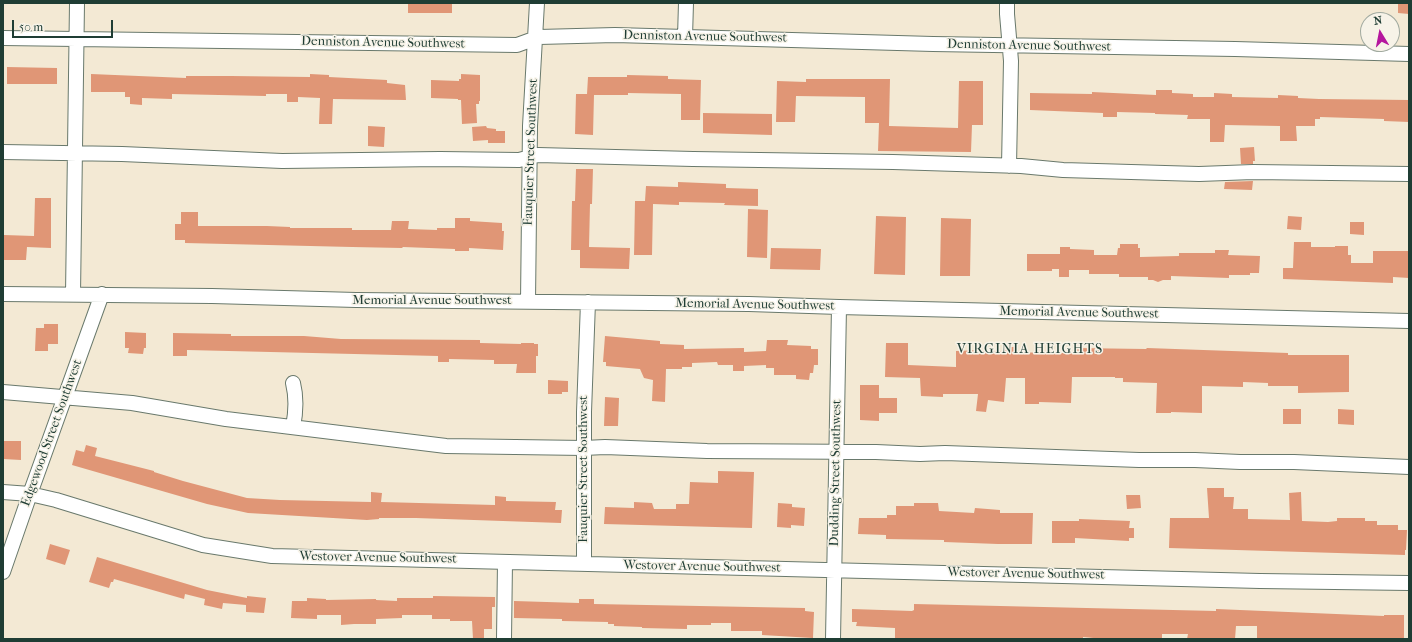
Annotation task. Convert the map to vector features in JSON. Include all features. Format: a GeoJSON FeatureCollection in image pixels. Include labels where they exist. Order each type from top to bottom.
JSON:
{"type":"FeatureCollection","features":[{"type":"Feature","properties":{"kind":"street"},"geometry":{"type":"LineString","coordinates":[[3,294],[73,294],[77,3]]}},
{"type":"Feature","properties":{"kind":"street","name":"Fauquier Street Southwest"},"geometry":{"type":"LineString","coordinates":[[528,302],[529,157],[537,3]]}},
{"type":"Feature","properties":{"kind":"street"},"geometry":{"type":"LineString","coordinates":[[685,37],[686,3]]}},
{"type":"Feature","properties":{"kind":"street"},"geometry":{"type":"LineString","coordinates":[[1007,3],[1011,61],[1008,166]]}},
{"type":"Feature","properties":{"kind":"street","name":"Denniston Avenue Southwest"},"geometry":{"type":"LineString","coordinates":[[3,38],[517,45],[539,37],[615,35],[1409,54]]}},
{"type":"Feature","properties":{"kind":"street"},"geometry":{"type":"LineString","coordinates":[[3,152],[122,154],[282,161],[440,159],[520,160],[538,155],[693,160],[799,160],[1008,166],[1063,170],[1199,174],[1253,172],[1409,174]]}},
{"type":"Feature","properties":{"kind":"street","name":"Memorial Avenue Southwest"},"geometry":{"type":"LineString","coordinates":[[73,294],[356,300],[749,304],[1409,320]]}},
{"type":"Feature","properties":{"kind":"street","name":"Edgewood Street Southwest"},"geometry":{"type":"LineString","coordinates":[[3,572],[102,294]]}},
{"type":"Feature","properties":{"kind":"street","name":"Fauquier Street Southwest"},"geometry":{"type":"LineString","coordinates":[[584,564],[584,412],[588,302]]}},
{"type":"Feature","properties":{"kind":"street","name":"Dudding Street Southwest"},"geometry":{"type":"LineString","coordinates":[[833,639],[839,307]]}},
{"type":"Feature","properties":{"kind":"street"},"geometry":{"type":"LineString","coordinates":[[293,427],[296,411],[296,394],[294,383]]}},
{"type":"Feature","properties":{"kind":"street"},"geometry":{"type":"LineString","coordinates":[[3,392],[132,403],[218,418],[446,446],[605,447],[707,451],[920,454],[945,453],[1139,460],[1294,462],[1409,466]]}},
{"type":"Feature","properties":{"kind":"street","name":"Westover Avenue Southwest"},"geometry":{"type":"LineString","coordinates":[[3,492],[30,494],[56,500],[204,545],[272,556],[1260,581],[1409,583]]}},
{"type":"Feature","properties":{"kind":"street"},"geometry":{"type":"LineString","coordinates":[[504,639],[505,562]]}},
{"type":"Feature","properties":{"kind":"building"},"geometry":{"type":"Polygon","coordinates":[[[408,3],[452,3],[452,13],[408,13],[408,3]]]}},
{"type":"Feature","properties":{"kind":"building"},"geometry":{"type":"Polygon","coordinates":[[[1398,3],[1409,3],[1409,14],[1398,12],[1398,3]]]}},
{"type":"Feature","properties":{"kind":"building"},"geometry":{"type":"Polygon","coordinates":[[[7,67],[57,68],[57,84],[7,84],[7,67]]]}},
{"type":"Feature","properties":{"kind":"building"},"geometry":{"type":"Polygon","coordinates":[[[91,74],[186,78],[186,76],[310,77],[310,74],[329,75],[329,77],[387,80],[387,83],[405,85],[406,100],[333,99],[332,124],[319,124],[320,98],[298,97],[298,102],[287,102],[287,94],[266,94],[266,96],[172,94],[172,99],[142,98],[142,105],[130,104],[130,97],[125,97],[125,92],[91,92],[91,74]]]}},
{"type":"Feature","properties":{"kind":"building"},"geometry":{"type":"Polygon","coordinates":[[[461,74],[480,75],[480,101],[479,104],[476,104],[477,123],[462,124],[461,100],[431,98],[431,80],[459,81],[459,79],[461,79],[461,74]]]}},
{"type":"Feature","properties":{"kind":"building"},"geometry":{"type":"Polygon","coordinates":[[[627,75],[668,76],[668,79],[701,80],[700,120],[681,120],[681,94],[628,93],[628,95],[594,95],[593,135],[575,134],[576,94],[587,94],[588,77],[627,77],[627,75]]]}},
{"type":"Feature","properties":{"kind":"building"},"geometry":{"type":"Polygon","coordinates":[[[806,79],[890,79],[889,126],[958,128],[959,81],[983,81],[983,125],[972,125],[971,152],[878,151],[879,123],[865,123],[865,97],[796,96],[795,122],[776,122],[777,81],[806,82],[806,79]]]}},
{"type":"Feature","properties":{"kind":"building"},"geometry":{"type":"Polygon","coordinates":[[[1156,90],[1172,90],[1172,93],[1193,94],[1193,97],[1214,97],[1214,93],[1232,94],[1232,97],[1278,98],[1278,95],[1319,99],[1409,100],[1409,122],[1384,121],[1384,119],[1320,117],[1320,119],[1315,119],[1315,126],[1296,126],[1297,141],[1280,141],[1280,126],[1225,125],[1224,142],[1210,142],[1210,119],[1187,119],[1188,115],[1117,112],[1117,117],[1103,117],[1103,113],[1030,110],[1030,93],[1092,94],[1092,92],[1156,95],[1156,90]]]}},
{"type":"Feature","properties":{"kind":"building"},"geometry":{"type":"Polygon","coordinates":[[[703,113],[772,114],[772,135],[703,133],[703,113]]]}},
{"type":"Feature","properties":{"kind":"building"},"geometry":{"type":"Polygon","coordinates":[[[368,126],[385,127],[384,147],[368,146],[368,126]]]}},
{"type":"Feature","properties":{"kind":"building"},"geometry":{"type":"Polygon","coordinates":[[[486,126],[487,128],[496,129],[496,131],[505,131],[505,143],[488,143],[488,140],[473,141],[472,127],[486,126]]]}},
{"type":"Feature","properties":{"kind":"building"},"geometry":{"type":"Polygon","coordinates":[[[1254,147],[1255,161],[1253,161],[1253,164],[1241,164],[1240,148],[1254,147]]]}},
{"type":"Feature","properties":{"kind":"building"},"geometry":{"type":"Polygon","coordinates":[[[576,169],[593,169],[592,204],[590,204],[589,247],[630,248],[629,269],[580,268],[580,250],[571,250],[572,201],[575,201],[576,169]]]}},
{"type":"Feature","properties":{"kind":"building"},"geometry":{"type":"Polygon","coordinates":[[[1253,181],[1252,190],[1224,189],[1225,182],[1253,181]]]}},
{"type":"Feature","properties":{"kind":"building"},"geometry":{"type":"Polygon","coordinates":[[[678,182],[726,184],[726,188],[758,189],[758,206],[724,205],[725,203],[679,202],[679,205],[653,204],[652,255],[634,255],[635,201],[645,201],[646,186],[678,187],[678,182]]]}},
{"type":"Feature","properties":{"kind":"building"},"geometry":{"type":"Polygon","coordinates":[[[35,198],[51,198],[51,248],[27,247],[26,260],[4,260],[4,235],[34,236],[35,198]]]}},
{"type":"Feature","properties":{"kind":"building"},"geometry":{"type":"Polygon","coordinates":[[[748,209],[768,210],[767,258],[747,257],[748,209]]]}},
{"type":"Feature","properties":{"kind":"building"},"geometry":{"type":"Polygon","coordinates":[[[181,212],[198,212],[198,226],[352,228],[352,230],[391,230],[392,221],[409,221],[408,229],[437,230],[437,228],[455,228],[455,218],[470,218],[470,221],[502,223],[502,231],[504,231],[503,250],[469,248],[469,251],[455,251],[455,249],[403,247],[185,243],[185,240],[175,240],[175,224],[181,224],[181,212]]]}},
{"type":"Feature","properties":{"kind":"building"},"geometry":{"type":"Polygon","coordinates":[[[876,216],[906,217],[905,275],[874,274],[876,216]]]}},
{"type":"Feature","properties":{"kind":"building"},"geometry":{"type":"Polygon","coordinates":[[[1288,216],[1302,217],[1301,230],[1287,229],[1288,216]]]}},
{"type":"Feature","properties":{"kind":"building"},"geometry":{"type":"Polygon","coordinates":[[[941,218],[971,219],[970,276],[940,276],[941,218]]]}},
{"type":"Feature","properties":{"kind":"building"},"geometry":{"type":"Polygon","coordinates":[[[1350,222],[1364,222],[1364,235],[1350,234],[1350,222]]]}},
{"type":"Feature","properties":{"kind":"building"},"geometry":{"type":"Polygon","coordinates":[[[1294,242],[1311,242],[1311,247],[1348,246],[1348,255],[1351,255],[1351,263],[1373,263],[1373,251],[1409,251],[1409,278],[1393,277],[1393,283],[1283,279],[1283,268],[1293,268],[1294,242]]]}},
{"type":"Feature","properties":{"kind":"building"},"geometry":{"type":"Polygon","coordinates":[[[1120,244],[1138,244],[1138,248],[1140,248],[1140,257],[1179,256],[1179,253],[1215,253],[1215,250],[1229,250],[1228,255],[1260,256],[1259,273],[1250,273],[1250,275],[1229,275],[1229,278],[1171,276],[1171,280],[1163,280],[1158,282],[1148,280],[1148,277],[1119,277],[1119,274],[1089,274],[1089,270],[1069,270],[1069,277],[1059,277],[1059,269],[1052,269],[1052,271],[1027,271],[1027,254],[1060,254],[1060,247],[1070,247],[1070,249],[1094,250],[1094,255],[1117,255],[1120,244]]]}},
{"type":"Feature","properties":{"kind":"building"},"geometry":{"type":"Polygon","coordinates":[[[771,248],[821,249],[820,270],[770,269],[771,248]]]}},
{"type":"Feature","properties":{"kind":"building"},"geometry":{"type":"Polygon","coordinates":[[[44,324],[58,324],[58,344],[48,344],[48,351],[35,351],[36,328],[44,328],[44,324]]]}},
{"type":"Feature","properties":{"kind":"building"},"geometry":{"type":"Polygon","coordinates":[[[125,332],[146,333],[146,348],[144,348],[143,354],[128,353],[129,348],[125,348],[125,332]]]}},
{"type":"Feature","properties":{"kind":"building"},"geometry":{"type":"Polygon","coordinates":[[[173,333],[231,334],[231,336],[304,336],[341,339],[480,340],[480,343],[534,343],[538,344],[538,356],[536,356],[536,373],[516,373],[517,364],[494,364],[494,360],[449,359],[449,362],[438,362],[438,356],[187,350],[187,356],[173,356],[173,333]]]}},
{"type":"Feature","properties":{"kind":"building"},"geometry":{"type":"Polygon","coordinates":[[[605,336],[660,341],[660,344],[684,345],[684,349],[744,348],[744,352],[766,351],[767,340],[788,340],[787,345],[811,346],[811,349],[818,349],[818,365],[814,365],[813,373],[810,373],[809,380],[796,379],[796,375],[774,375],[774,368],[766,368],[766,365],[744,366],[744,371],[733,371],[733,365],[718,365],[717,362],[692,363],[692,367],[682,367],[682,369],[666,369],[665,402],[652,401],[653,380],[644,378],[640,369],[606,366],[606,362],[603,362],[605,336]]]}},
{"type":"Feature","properties":{"kind":"building"},"geometry":{"type":"Polygon","coordinates":[[[886,343],[908,343],[908,365],[956,367],[956,351],[1005,351],[1005,347],[1015,347],[1015,352],[1048,353],[1073,353],[1074,348],[1147,348],[1288,353],[1288,355],[1349,355],[1349,392],[1298,393],[1298,386],[1268,386],[1268,383],[1243,382],[1243,387],[1202,386],[1202,413],[1156,413],[1157,383],[1123,382],[1123,378],[1115,377],[1072,377],[1071,403],[1039,402],[1039,404],[1025,404],[1025,378],[1006,378],[1004,402],[988,400],[986,412],[976,411],[978,394],[943,394],[943,397],[921,396],[920,378],[885,377],[886,343]]]}},
{"type":"Feature","properties":{"kind":"building"},"geometry":{"type":"Polygon","coordinates":[[[548,380],[568,381],[568,392],[562,392],[562,394],[548,394],[548,380]]]}},
{"type":"Feature","properties":{"kind":"building"},"geometry":{"type":"Polygon","coordinates":[[[860,385],[879,385],[879,398],[897,398],[897,413],[879,413],[879,421],[860,420],[860,385]]]}},
{"type":"Feature","properties":{"kind":"building"},"geometry":{"type":"Polygon","coordinates":[[[605,397],[619,398],[618,426],[604,426],[605,397]]]}},
{"type":"Feature","properties":{"kind":"building"},"geometry":{"type":"Polygon","coordinates":[[[1283,409],[1301,409],[1301,424],[1283,424],[1283,409]]]}},
{"type":"Feature","properties":{"kind":"building"},"geometry":{"type":"Polygon","coordinates":[[[1338,409],[1354,410],[1354,425],[1338,424],[1338,409]]]}},
{"type":"Feature","properties":{"kind":"building"},"geometry":{"type":"Polygon","coordinates":[[[3,441],[21,441],[21,460],[3,459],[3,441]]]}},
{"type":"Feature","properties":{"kind":"building"},"geometry":{"type":"Polygon","coordinates":[[[86,445],[97,448],[95,456],[154,471],[183,481],[247,498],[371,502],[371,492],[382,493],[381,502],[495,505],[495,496],[506,497],[506,501],[556,502],[555,510],[562,510],[561,523],[416,518],[379,518],[367,520],[248,513],[207,504],[72,465],[76,450],[84,452],[86,445]]]}},
{"type":"Feature","properties":{"kind":"building"},"geometry":{"type":"Polygon","coordinates":[[[718,471],[754,472],[752,528],[604,524],[605,507],[634,508],[634,502],[652,503],[654,509],[676,509],[676,504],[689,504],[690,482],[718,483],[718,471]]]}},
{"type":"Feature","properties":{"kind":"building"},"geometry":{"type":"Polygon","coordinates":[[[1207,488],[1224,488],[1224,497],[1234,497],[1233,509],[1248,509],[1248,519],[1290,520],[1289,493],[1301,492],[1302,521],[1328,522],[1337,521],[1337,518],[1365,518],[1365,521],[1377,521],[1377,525],[1398,525],[1398,530],[1407,530],[1405,555],[1169,548],[1170,518],[1209,518],[1207,488]]]}},
{"type":"Feature","properties":{"kind":"building"},"geometry":{"type":"Polygon","coordinates":[[[1126,495],[1140,495],[1141,508],[1127,509],[1126,495]]]}},
{"type":"Feature","properties":{"kind":"building"},"geometry":{"type":"Polygon","coordinates":[[[778,503],[792,504],[792,507],[805,508],[804,526],[791,525],[791,528],[777,527],[778,503]]]}},
{"type":"Feature","properties":{"kind":"building"},"geometry":{"type":"Polygon","coordinates":[[[914,503],[938,503],[939,511],[974,513],[975,508],[1000,510],[1000,513],[1033,513],[1032,544],[886,539],[886,535],[858,534],[859,518],[887,518],[887,515],[896,515],[896,506],[914,506],[914,503]]]}},
{"type":"Feature","properties":{"kind":"building"},"geometry":{"type":"Polygon","coordinates":[[[1079,519],[1130,521],[1129,528],[1134,528],[1134,538],[1129,538],[1129,541],[1075,538],[1075,543],[1052,543],[1052,521],[1079,521],[1079,519]]]}},
{"type":"Feature","properties":{"kind":"building"},"geometry":{"type":"Polygon","coordinates":[[[50,544],[70,550],[65,565],[46,559],[50,544]]]}},
{"type":"Feature","properties":{"kind":"building"},"geometry":{"type":"Polygon","coordinates":[[[97,557],[207,590],[247,598],[247,596],[266,598],[264,613],[246,612],[246,605],[223,603],[222,609],[204,605],[205,599],[185,594],[184,599],[114,579],[109,588],[89,582],[97,557]]]}},
{"type":"Feature","properties":{"kind":"building"},"geometry":{"type":"Polygon","coordinates":[[[433,596],[495,597],[495,607],[492,607],[492,629],[484,629],[484,639],[473,639],[472,621],[432,619],[432,615],[402,615],[402,618],[376,619],[376,624],[341,625],[341,615],[317,615],[317,619],[291,618],[292,601],[307,601],[307,598],[326,600],[376,599],[397,601],[397,598],[433,598],[433,596]]]}},
{"type":"Feature","properties":{"kind":"building"},"geometry":{"type":"Polygon","coordinates":[[[579,599],[594,599],[594,604],[805,608],[805,611],[814,612],[813,638],[762,635],[762,631],[731,631],[731,623],[687,625],[687,629],[642,628],[614,626],[614,624],[608,624],[608,622],[514,618],[514,601],[579,603],[579,599]]]}},
{"type":"Feature","properties":{"kind":"building"},"geometry":{"type":"Polygon","coordinates":[[[914,604],[1216,611],[1216,609],[1384,616],[1404,615],[1404,638],[1257,639],[1257,626],[1236,626],[1235,639],[1187,639],[1188,634],[1162,634],[1162,639],[1104,639],[1083,637],[1083,639],[913,639],[895,638],[895,628],[856,626],[857,622],[852,622],[852,609],[912,611],[914,610],[914,604]]]}},
{"type":"Feature","properties":{"kind":"district","name":"VIRGINIA HEIGHTS"},"geometry":{"type":"Point","coordinates":[1030,350]}}]}
